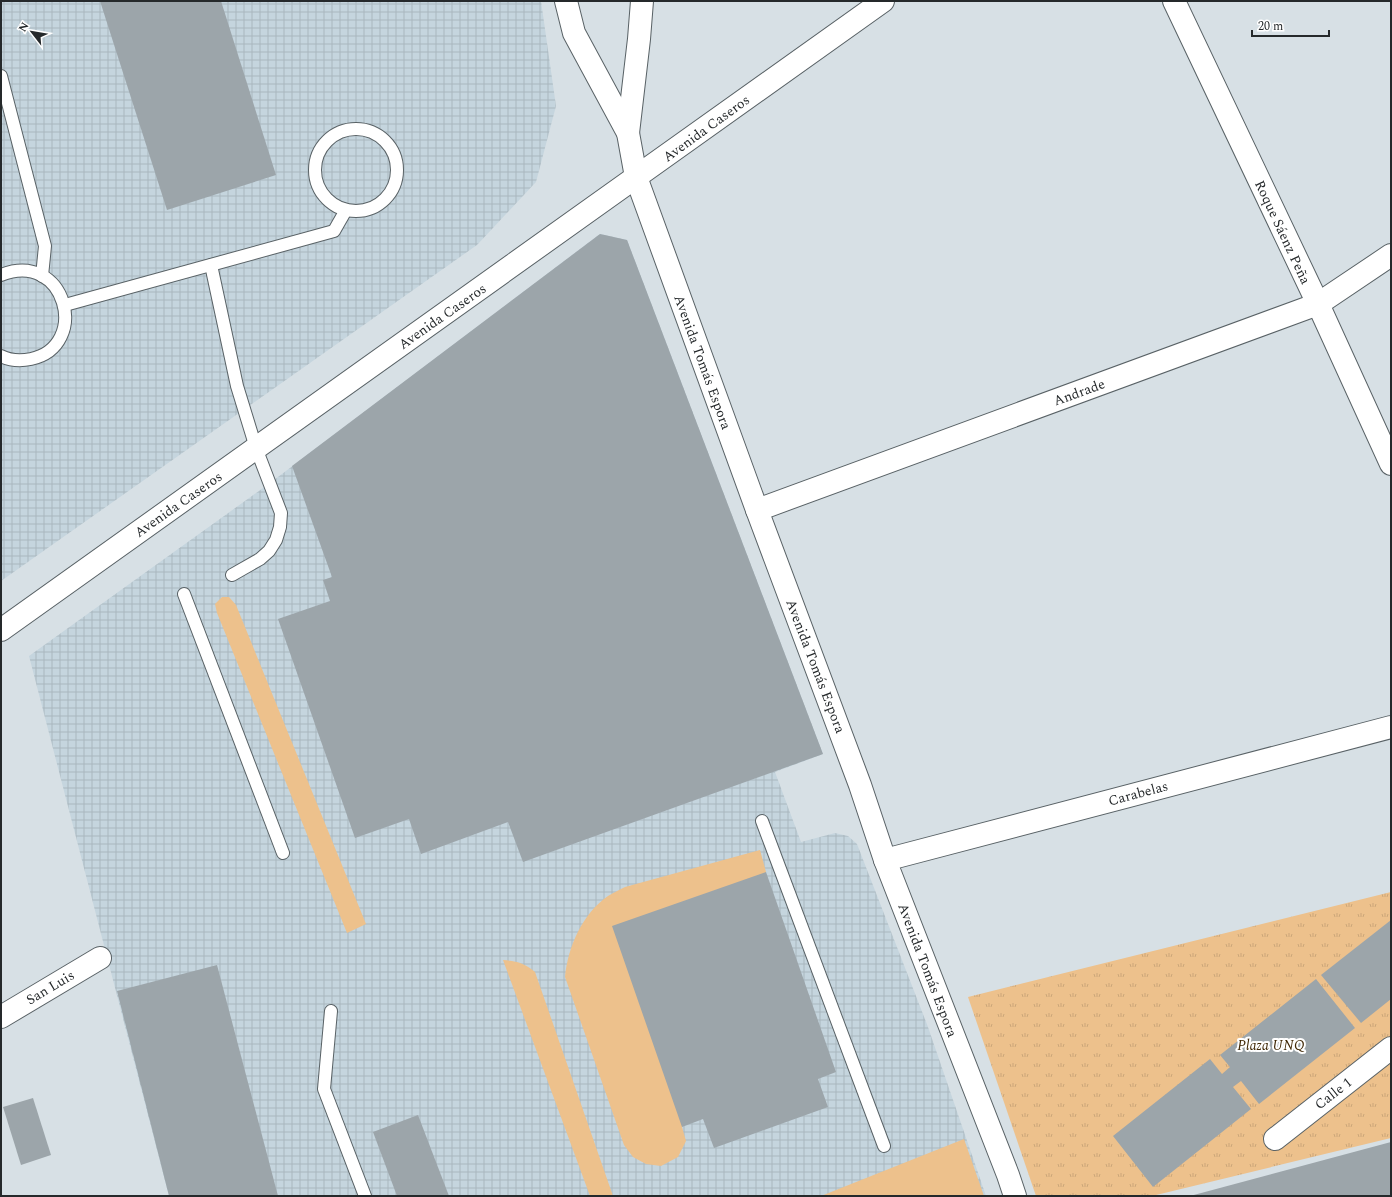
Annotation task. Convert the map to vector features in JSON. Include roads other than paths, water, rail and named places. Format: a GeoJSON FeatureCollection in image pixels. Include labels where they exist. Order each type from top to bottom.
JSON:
{"type":"FeatureCollection","features":[{"type":"Feature","properties":{"kind":"street","name":"Avenida Tomás Espora"},"geometry":{"type":"LineString","coordinates":[[566,1],[574,33],[628,133]]}},
{"type":"Feature","properties":{"kind":"street","name":"Avenida Tomás Espora"},"geometry":{"type":"LineString","coordinates":[[642,1],[628,133],[636,177],[757,510],[860,785],[885,860],[1015,1196]]}},
{"type":"Feature","properties":{"kind":"street","name":"Avenida Caseros"},"geometry":{"type":"LineString","coordinates":[[1,630],[883,1]]}},
{"type":"Feature","properties":{"kind":"street","name":"Roque Sáenz Peña"},"geometry":{"type":"LineString","coordinates":[[1174,1],[1318,304],[1391,464]]}},
{"type":"Feature","properties":{"kind":"street","name":"Andrade"},"geometry":{"type":"LineString","coordinates":[[757,510],[1318,304],[1391,255]]}},
{"type":"Feature","properties":{"kind":"street","name":"Carabelas"},"geometry":{"type":"LineString","coordinates":[[885,860],[1391,727]]}},
{"type":"Feature","properties":{"kind":"street","name":"San Luis"},"geometry":{"type":"LineString","coordinates":[[1,1017],[100,958]]}},
{"type":"Feature","properties":{"kind":"street","name":"Calle 1"},"geometry":{"type":"LineString","coordinates":[[1275,1139],[1391,1048]]}},
{"type":"Feature","properties":{"kind":"lane"},"geometry":{"type":"LineString","coordinates":[[1,76],[45,246],[42,276]]}},
{"type":"Feature","properties":{"kind":"lane"},"geometry":{"type":"LineString","coordinates":[[360,129],[373,133],[385,140],[393,150],[397,163],[397,177],[392,190],[384,200],[372,208],[359,211],[346,210],[333,204],[324,195],[317,183],[316,169],[318,156],[324,144],[334,135],[347,130],[360,129]]}},
{"type":"Feature","properties":{"kind":"lane"},"geometry":{"type":"LineString","coordinates":[[65,306],[334,232],[346,210]]}},
{"type":"Feature","properties":{"kind":"lane"},"geometry":{"type":"LineString","coordinates":[[211,265],[237,386],[256,448],[281,513],[280,526],[276,540],[269,551],[260,559],[232,575]]}},
{"type":"Feature","properties":{"kind":"lane"},"geometry":{"type":"LineString","coordinates":[[1,275],[10,271],[24,270],[42,276],[50,281],[60,292],[65,306],[65,321],[61,336],[51,349],[38,357],[22,361],[7,359],[1,356]]}},
{"type":"Feature","properties":{"kind":"lane"},"geometry":{"type":"LineString","coordinates":[[184,594],[283,852]]}},
{"type":"Feature","properties":{"kind":"lane"},"geometry":{"type":"LineString","coordinates":[[762,821],[884,1146]]}},
{"type":"Feature","properties":{"kind":"lane"},"geometry":{"type":"LineString","coordinates":[[331,1011],[324,1088],[365,1196]]}},
{"type":"Feature","properties":{"kind":"park label","name":"Plaza UNQ"},"geometry":{"type":"Point","coordinates":[1271,1045]}}]}
